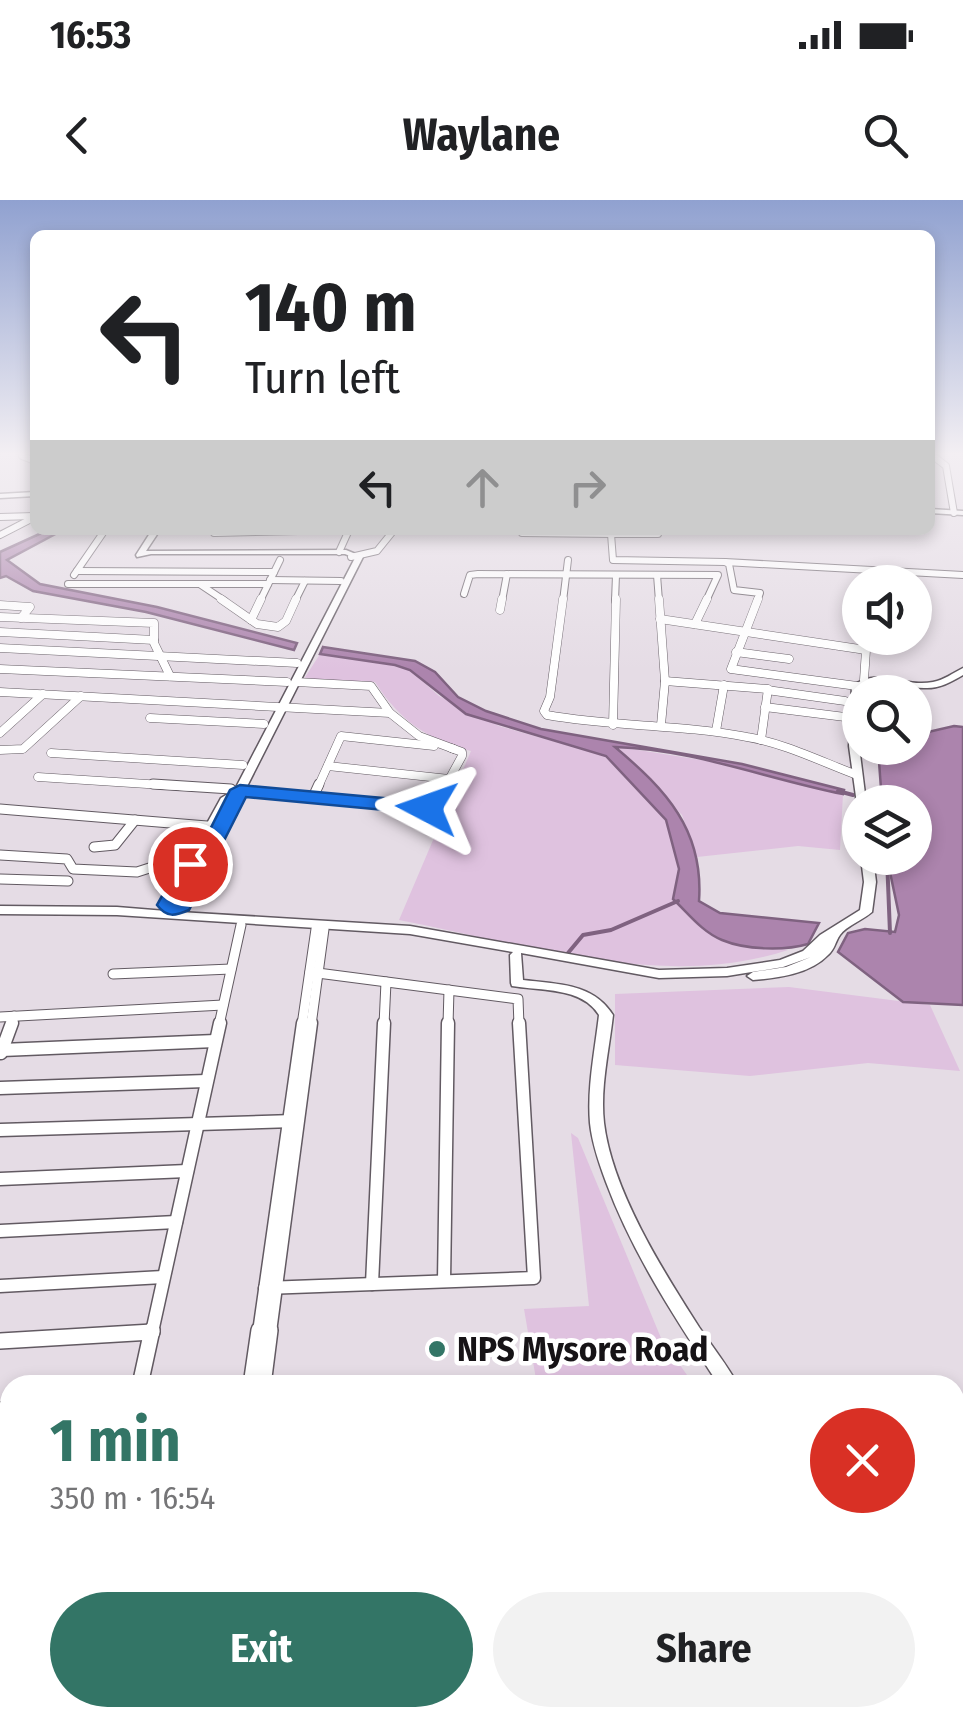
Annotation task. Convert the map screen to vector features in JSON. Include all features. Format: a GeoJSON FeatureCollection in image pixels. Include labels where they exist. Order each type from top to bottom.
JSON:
{"type":"FeatureCollection","features":[{"type":"Feature","properties":{"kind":"street"},"geometry":{"type":"LineString","coordinates":[[102,535],[68,584],[234,584],[271,579]]}},
{"type":"Feature","properties":{"kind":"street"},"geometry":{"type":"LineString","coordinates":[[140,555],[153,535]]}},
{"type":"Feature","properties":{"kind":"street"},"geometry":{"type":"LineString","coordinates":[[152,552],[163,535]]}},
{"type":"Feature","properties":{"kind":"street"},"geometry":{"type":"LineString","coordinates":[[339,552],[344,535]]}},
{"type":"Feature","properties":{"kind":"street"},"geometry":{"type":"LineString","coordinates":[[140,555],[354,556],[378,551],[390,535]]}},
{"type":"Feature","properties":{"kind":"street"},"geometry":{"type":"LineString","coordinates":[[611,535],[614,562],[725,562],[963,575]]}},
{"type":"Feature","properties":{"kind":"street"},"geometry":{"type":"LineString","coordinates":[[140,555],[339,552],[354,556]]}},
{"type":"Feature","properties":{"kind":"street"},"geometry":{"type":"LineString","coordinates":[[291,682],[296,663],[311,645],[354,556]]}},
{"type":"Feature","properties":{"kind":"street"},"geometry":{"type":"LineString","coordinates":[[170,914],[168,905],[236,790],[354,556]]}},
{"type":"Feature","properties":{"kind":"street"},"geometry":{"type":"LineString","coordinates":[[251,620],[280,560]]}},
{"type":"Feature","properties":{"kind":"street"},"geometry":{"type":"LineString","coordinates":[[568,560],[550,697],[544,711],[556,718],[612,725],[661,725],[761,740],[857,775]]}},
{"type":"Feature","properties":{"kind":"street"},"geometry":{"type":"LineString","coordinates":[[725,562],[729,564],[734,590],[760,594],[731,669],[842,681]]}},
{"type":"Feature","properties":{"kind":"street"},"geometry":{"type":"LineString","coordinates":[[77,571],[341,582]]}},
{"type":"Feature","properties":{"kind":"street"},"geometry":{"type":"LineString","coordinates":[[500,610],[507,574]]}},
{"type":"Feature","properties":{"kind":"street"},"geometry":{"type":"LineString","coordinates":[[612,725],[616,575]]}},
{"type":"Feature","properties":{"kind":"street"},"geometry":{"type":"LineString","coordinates":[[657,575],[665,681],[661,725]]}},
{"type":"Feature","properties":{"kind":"street"},"geometry":{"type":"LineString","coordinates":[[464,594],[470,576],[718,576],[695,624]]}},
{"type":"Feature","properties":{"kind":"street"},"geometry":{"type":"LineString","coordinates":[[200,584],[257,624],[282,626],[305,581]]}},
{"type":"Feature","properties":{"kind":"street"},"geometry":{"type":"LineString","coordinates":[[225,602],[234,584]]}},
{"type":"Feature","properties":{"kind":"street"},"geometry":{"type":"LineString","coordinates":[[0,605],[30,607],[21,618]]}},
{"type":"Feature","properties":{"kind":"street"},"geometry":{"type":"LineString","coordinates":[[0,617],[154,623],[158,656],[170,676]]}},
{"type":"Feature","properties":{"kind":"street"},"geometry":{"type":"LineString","coordinates":[[660,619],[866,650],[862,675]]}},
{"type":"Feature","properties":{"kind":"street"},"geometry":{"type":"LineString","coordinates":[[0,632],[154,640]]}},
{"type":"Feature","properties":{"kind":"street"},"geometry":{"type":"LineString","coordinates":[[0,648],[296,663]]}},
{"type":"Feature","properties":{"kind":"street"},"geometry":{"type":"LineString","coordinates":[[736,652],[789,659]]}},
{"type":"Feature","properties":{"kind":"street"},"geometry":{"type":"LineString","coordinates":[[0,668],[371,686],[390,713],[429,742],[462,752],[434,806],[427,808],[38,776]]}},
{"type":"Feature","properties":{"kind":"street"},"geometry":{"type":"LineString","coordinates":[[932,685],[963,671]]}},
{"type":"Feature","properties":{"kind":"street"},"geometry":{"type":"LineString","coordinates":[[665,681],[842,701]]}},
{"type":"Feature","properties":{"kind":"street"},"geometry":{"type":"LineString","coordinates":[[716,732],[724,686]]}},
{"type":"Feature","properties":{"kind":"street"},"geometry":{"type":"LineString","coordinates":[[761,740],[768,690]]}},
{"type":"Feature","properties":{"kind":"street"},"geometry":{"type":"LineString","coordinates":[[2,694],[390,713]]}},
{"type":"Feature","properties":{"kind":"street"},"geometry":{"type":"LineString","coordinates":[[0,734],[44,694]]}},
{"type":"Feature","properties":{"kind":"street"},"geometry":{"type":"LineString","coordinates":[[0,750],[24,750],[81,696]]}},
{"type":"Feature","properties":{"kind":"street"},"geometry":{"type":"LineString","coordinates":[[236,790],[243,764],[264,724],[279,706]]}},
{"type":"Feature","properties":{"kind":"street"},"geometry":{"type":"LineString","coordinates":[[765,707],[842,717]]}},
{"type":"Feature","properties":{"kind":"street"},"geometry":{"type":"LineString","coordinates":[[150,718],[264,724]]}},
{"type":"Feature","properties":{"kind":"street"},"geometry":{"type":"LineString","coordinates":[[313,798],[341,736],[454,748]]}},
{"type":"Feature","properties":{"kind":"street"},"geometry":{"type":"LineString","coordinates":[[50,753],[243,764]]}},
{"type":"Feature","properties":{"kind":"street"},"geometry":{"type":"LineString","coordinates":[[856,765],[858,785]]}},
{"type":"Feature","properties":{"kind":"street"},"geometry":{"type":"LineString","coordinates":[[328,766],[448,779]]}},
{"type":"Feature","properties":{"kind":"street"},"geometry":{"type":"LineString","coordinates":[[0,809],[215,826]]}},
{"type":"Feature","properties":{"kind":"street"},"geometry":{"type":"LineString","coordinates":[[100,870],[110,846],[135,820]]}},
{"type":"Feature","properties":{"kind":"street"},"geometry":{"type":"LineString","coordinates":[[170,914],[181,905],[215,826]]}},
{"type":"Feature","properties":{"kind":"street"},"geometry":{"type":"LineString","coordinates":[[94,847],[110,846]]}},
{"type":"Feature","properties":{"kind":"street"},"geometry":{"type":"LineString","coordinates":[[0,855],[67,859],[74,869],[137,872],[168,862],[190,864]]}},
{"type":"Feature","properties":{"kind":"street"},"geometry":{"type":"LineString","coordinates":[[0,911],[170,914],[410,930],[659,974],[727,972],[783,963],[807,954],[824,938],[866,912],[868,875]]}},
{"type":"Feature","properties":{"kind":"street"},"geometry":{"type":"LineString","coordinates":[[0,879],[68,881]]}},
{"type":"Feature","properties":{"kind":"street"},"geometry":{"type":"LineString","coordinates":[[170,914],[241,925],[422,938],[599,974],[693,981],[768,975],[804,966],[829,948],[834,934]]}},
{"type":"Feature","properties":{"kind":"street"},"geometry":{"type":"LineString","coordinates":[[142,1375],[241,925]]}},
{"type":"Feature","properties":{"kind":"street"},"geometry":{"type":"LineString","coordinates":[[253,1375],[270,1288],[320,929]]}},
{"type":"Feature","properties":{"kind":"street"},"geometry":{"type":"LineString","coordinates":[[516,955],[518,982],[583,994],[603,1006],[606,1015],[597,1127],[613,1182],[683,1319],[723,1375]]}},
{"type":"Feature","properties":{"kind":"street"},"geometry":{"type":"LineString","coordinates":[[113,974],[231,969]]}},
{"type":"Feature","properties":{"kind":"street"},"geometry":{"type":"LineString","coordinates":[[270,1288],[534,1278],[518,999],[314,973]]}},
{"type":"Feature","properties":{"kind":"street"},"geometry":{"type":"LineString","coordinates":[[372,1284],[386,982]]}},
{"type":"Feature","properties":{"kind":"street"},"geometry":{"type":"LineString","coordinates":[[444,1281],[449,990]]}},
{"type":"Feature","properties":{"kind":"street"},"geometry":{"type":"LineString","coordinates":[[0,1017],[223,1006]]}},
{"type":"Feature","properties":{"kind":"street"},"geometry":{"type":"LineString","coordinates":[[14,1016],[1,1052],[215,1041]]}},
{"type":"Feature","properties":{"kind":"street"},"geometry":{"type":"LineString","coordinates":[[0,1088],[206,1082]]}},
{"type":"Feature","properties":{"kind":"street"},"geometry":{"type":"LineString","coordinates":[[0,1130],[294,1121]]}},
{"type":"Feature","properties":{"kind":"street"},"geometry":{"type":"LineString","coordinates":[[0,1180],[187,1171]]}},
{"type":"Feature","properties":{"kind":"street"},"geometry":{"type":"LineString","coordinates":[[0,1231],[176,1222]]}},
{"type":"Feature","properties":{"kind":"street"},"geometry":{"type":"LineString","coordinates":[[0,1286],[164,1277]]}},
{"type":"Feature","properties":{"kind":"street"},"geometry":{"type":"LineString","coordinates":[[264,1375],[270,1288]]}},
{"type":"Feature","properties":{"kind":"street"},"geometry":{"type":"LineString","coordinates":[[0,1341],[152,1332]]}},
{"type":"Feature","properties":{"kind":"shaded area"},"geometry":{"type":"Polygon","coordinates":[[[37,535],[54,535],[7,560],[40,584],[157,607],[297,643],[294,650],[146,612],[33,591],[6,576],[0,578],[0,552],[37,535]]]}},
{"type":"Feature","properties":{"kind":"shaded area"},"geometry":{"type":"Polygon","coordinates":[[[323,647],[415,661],[435,672],[458,697],[541,729],[742,764],[842,789],[842,794],[672,753],[615,747],[665,796],[688,832],[699,876],[699,901],[720,913],[819,923],[808,944],[777,948],[742,946],[715,937],[696,922],[673,899],[679,869],[666,820],[606,756],[466,714],[410,670],[320,654],[323,647]]]}},
{"type":"Feature","properties":{"kind":"shaded area"},"geometry":{"type":"Polygon","coordinates":[[[320,654],[410,670],[439,696],[499,726],[606,756],[666,820],[679,870],[673,899],[702,926],[724,939],[788,950],[692,966],[643,965],[544,951],[399,920],[471,751],[416,727],[394,708],[375,682],[304,679],[320,654]]]}},
{"type":"Feature","properties":{"kind":"shaded area"},"geometry":{"type":"Polygon","coordinates":[[[963,727],[963,1005],[903,1002],[838,952],[848,933],[865,929],[895,932],[899,915],[891,875],[932,875],[932,785],[881,785],[879,765],[932,765],[932,731],[963,727]]]}},
{"type":"Feature","properties":{"kind":"shaded area"},"geometry":{"type":"Polygon","coordinates":[[[613,746],[733,765],[842,794],[840,850],[798,846],[697,857],[682,815],[613,746]]]}},
{"type":"Feature","properties":{"kind":"shaded area"},"geometry":{"type":"Polygon","coordinates":[[[789,987],[930,1005],[960,1071],[868,1063],[750,1076],[615,1065],[615,994],[789,987]]]}},
{"type":"Feature","properties":{"kind":"shaded area"},"geometry":{"type":"Polygon","coordinates":[[[571,1133],[578,1138],[661,1338],[687,1375],[535,1375],[524,1309],[589,1306],[571,1133]]]}},
{"type":"Feature","properties":{"kind":"waterway"},"geometry":{"type":"LineString","coordinates":[[838,791],[842,792]]}},
{"type":"Feature","properties":{"kind":"waterway"},"geometry":{"type":"LineString","coordinates":[[888,875],[890,933]]}},
{"type":"Feature","properties":{"kind":"waterway"},"geometry":{"type":"LineString","coordinates":[[568,953],[583,935],[611,930],[678,901]]}},
{"type":"Feature","properties":{"kind":"place","name":"NPS Mysore Road"},"geometry":{"type":"Point","coordinates":[437,1349]}},
{"type":"Feature","properties":{"kind":"route"},"geometry":{"type":"LineString","coordinates":[[190,864],[168,905],[172,910],[181,905],[240,790],[427,808]]}}]}
